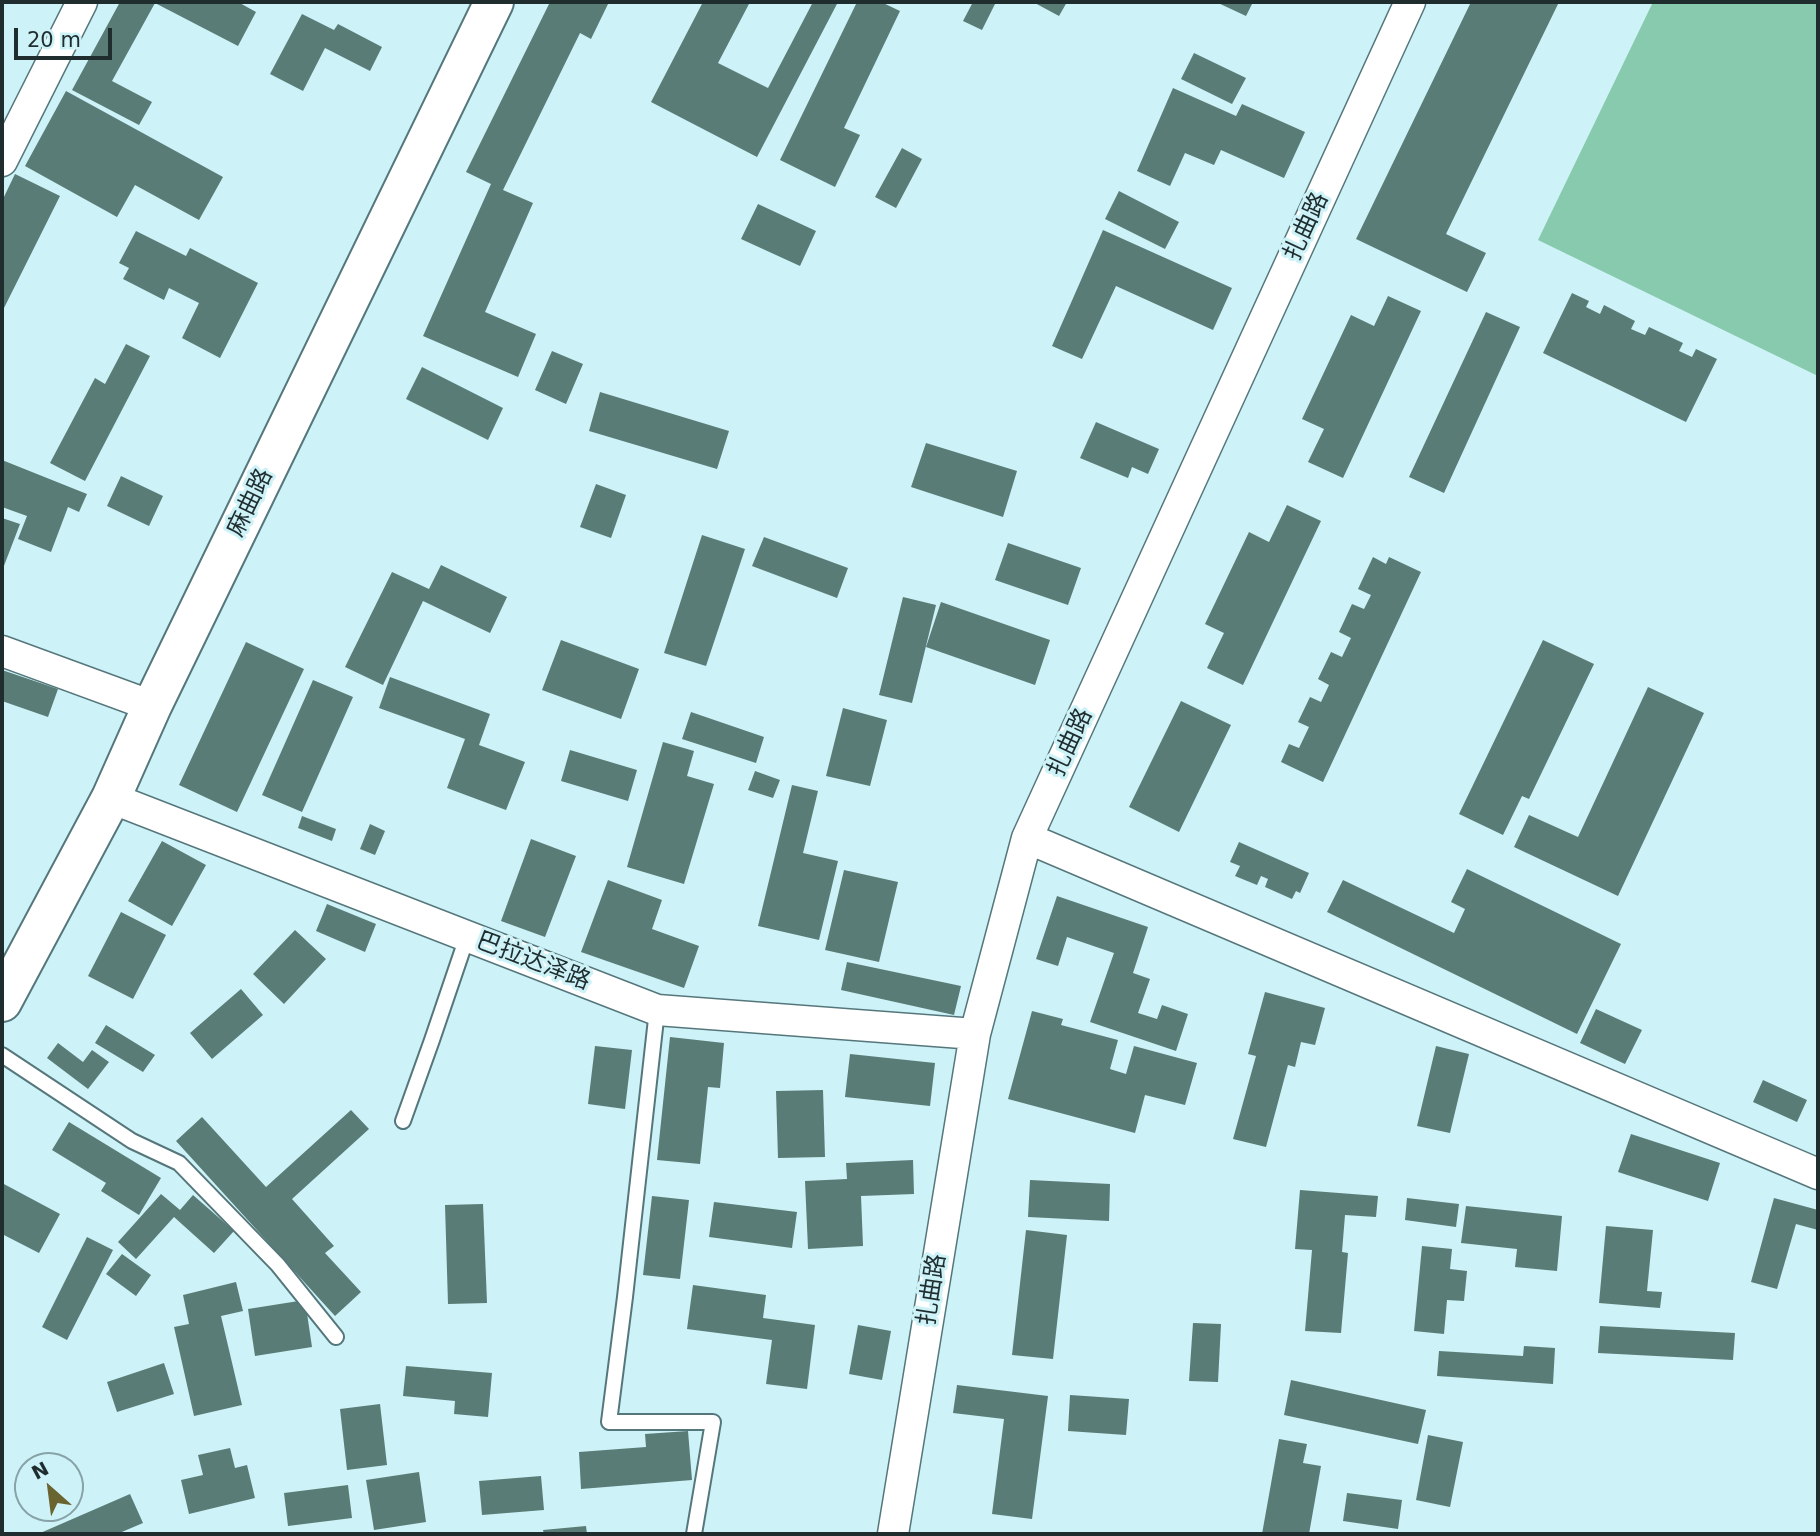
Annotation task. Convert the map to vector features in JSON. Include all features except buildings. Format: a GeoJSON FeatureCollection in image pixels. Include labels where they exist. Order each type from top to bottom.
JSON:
{"type":"FeatureCollection","features":[{"type":"Feature","properties":{"kind":"main road","name":"麻曲路"},"geometry":{"type":"LineString","coordinates":[[2,1002],[111,798],[152,706],[494,2]]}},
{"type":"Feature","properties":{"kind":"street"},"geometry":{"type":"LineString","coordinates":[[2,161],[82,2]]}},
{"type":"Feature","properties":{"kind":"street","name":"扎曲路"},"geometry":{"type":"LineString","coordinates":[[893,1534],[975,1034],[1027,838],[1410,2]]}},
{"type":"Feature","properties":{"kind":"street"},"geometry":{"type":"LineString","coordinates":[[2,651],[152,706]]}},
{"type":"Feature","properties":{"kind":"street","name":"巴拉达泽路"},"geometry":{"type":"LineString","coordinates":[[111,798],[657,1010],[975,1034]]}},
{"type":"Feature","properties":{"kind":"street"},"geometry":{"type":"LineString","coordinates":[[1027,838],[1818,1174]]}},
{"type":"Feature","properties":{"kind":"lane"},"geometry":{"type":"LineString","coordinates":[[402,1121],[467,937]]}},
{"type":"Feature","properties":{"kind":"lane"},"geometry":{"type":"LineString","coordinates":[[657,1010],[610,1422],[713,1422],[694,1534]]}},
{"type":"Feature","properties":{"kind":"lane"},"geometry":{"type":"LineString","coordinates":[[2,1055],[132,1141],[179,1163],[278,1265],[336,1337]]}},
{"type":"Feature","properties":{"kind":"green space"},"geometry":{"type":"Polygon","coordinates":[[[1653,2],[1818,2],[1818,376],[1538,240],[1653,2]]]}}]}
